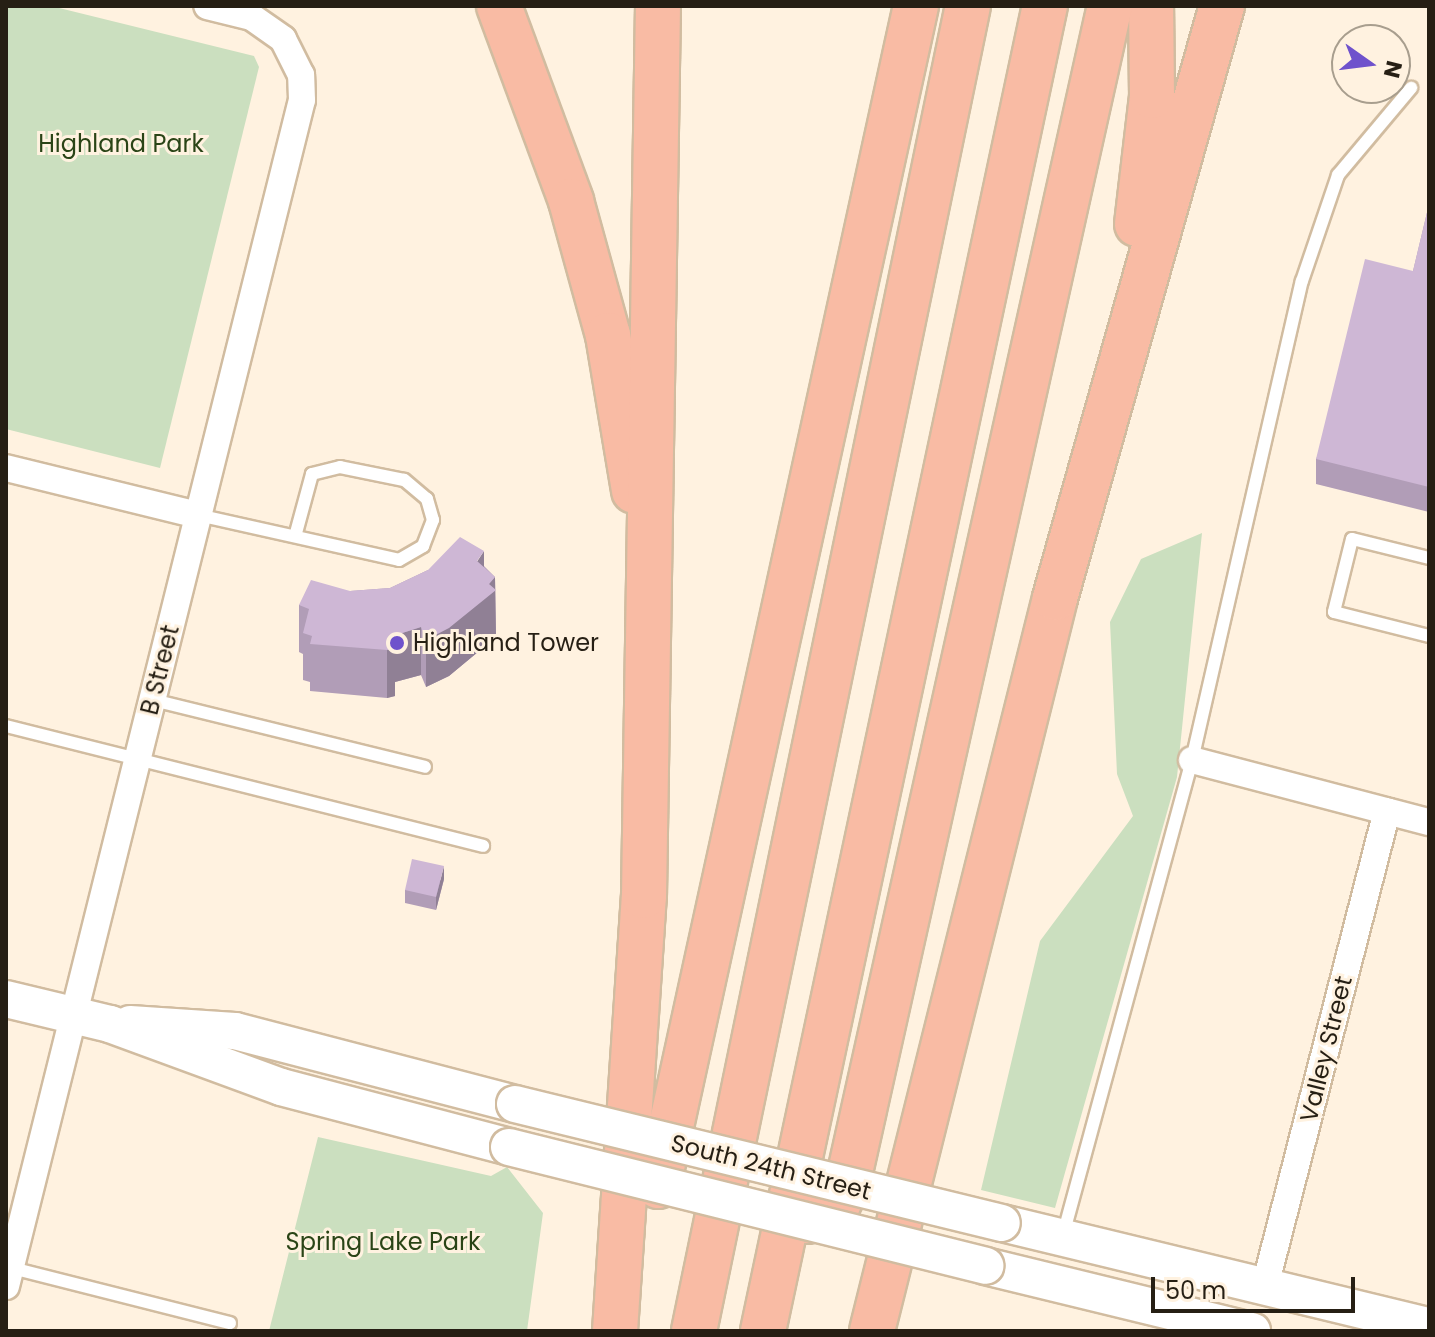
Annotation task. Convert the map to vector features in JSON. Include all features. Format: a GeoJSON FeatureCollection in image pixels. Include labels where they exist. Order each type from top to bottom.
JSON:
{"type":"FeatureCollection","features":[{"type":"Feature","properties":{"kind":"highway"},"geometry":{"type":"LineString","coordinates":[[499,6],[571,201],[608,335],[634,494],[651,687]]}},
{"type":"Feature","properties":{"kind":"highway"},"geometry":{"type":"LineString","coordinates":[[615,1331],[640,1004],[651,687],[658,6]]}},
{"type":"Feature","properties":{"kind":"highway"},"geometry":{"type":"LineString","coordinates":[[658,1186],[768,695],[916,6]]}},
{"type":"Feature","properties":{"kind":"highway"},"geometry":{"type":"LineString","coordinates":[[694,1331],[968,6]]}},
{"type":"Feature","properties":{"kind":"highway"},"geometry":{"type":"LineString","coordinates":[[808,1221],[837,1206],[847,1186],[1110,6]]}},
{"type":"Feature","properties":{"kind":"highway"},"geometry":{"type":"LineString","coordinates":[[1055,598],[1144,180],[1151,6]]}},
{"type":"Feature","properties":{"kind":"highway"},"geometry":{"type":"LineString","coordinates":[[872,1331],[1055,598],[1222,6]]}},
{"type":"Feature","properties":{"kind":"highway"},"geometry":{"type":"LineString","coordinates":[[763,1331],[1040,24]]}},
{"type":"Feature","properties":{"kind":"main road","name":"South 24th Street"},"geometry":{"type":"LineString","coordinates":[[6,999],[110,1024],[281,1087],[658,1186],[1252,1331]]}},
{"type":"Feature","properties":{"kind":"main road","name":"South 24th Street"},"geometry":{"type":"LineString","coordinates":[[110,1024],[235,1031],[670,1143],[1429,1326]]}},
{"type":"Feature","properties":{"kind":"street","name":"B Street"},"geometry":{"type":"LineString","coordinates":[[8,1274],[302,100],[292,53],[268,26],[207,6]]}},
{"type":"Feature","properties":{"kind":"street"},"geometry":{"type":"LineString","coordinates":[[6,468],[198,515]]}},
{"type":"Feature","properties":{"kind":"street"},"geometry":{"type":"LineString","coordinates":[[1192,760],[1429,822]]}},
{"type":"Feature","properties":{"kind":"street","name":"Valley Street"},"geometry":{"type":"LineString","coordinates":[[1265,1286],[1387,811]]}},
{"type":"Feature","properties":{"kind":"lane"},"geometry":{"type":"LineString","coordinates":[[1062,1238],[1192,760],[1302,281],[1338,175],[1398,104]]}},
{"type":"Feature","properties":{"kind":"lane"},"geometry":{"type":"LineString","coordinates":[[198,515],[296,533],[399,560],[423,546],[433,520],[427,499],[404,480],[340,467],[312,474],[296,533]]}},
{"type":"Feature","properties":{"kind":"lane"},"geometry":{"type":"LineString","coordinates":[[1429,558],[1352,539],[1334,612],[1429,636]]}},
{"type":"Feature","properties":{"kind":"lane"},"geometry":{"type":"LineString","coordinates":[[153,700],[425,767]]}},
{"type":"Feature","properties":{"kind":"lane"},"geometry":{"type":"LineString","coordinates":[[6,726],[483,846]]}},
{"type":"Feature","properties":{"kind":"lane"},"geometry":{"type":"LineString","coordinates":[[8,1274],[230,1323]]}},
{"type":"Feature","properties":{"kind":"green space","name":"Highland Park"},"geometry":{"type":"Polygon","coordinates":[[[6,6],[51,6],[254,56],[259,67],[160,468],[6,429],[6,6]]]}},
{"type":"Feature","properties":{"kind":"green space"},"geometry":{"type":"Polygon","coordinates":[[[1202,533],[1177,777],[1055,1208],[981,1190],[1040,941],[1133,816],[1117,774],[1110,622],[1141,559],[1202,533]]]}},
{"type":"Feature","properties":{"kind":"green space","name":"Spring Lake Park"},"geometry":{"type":"Polygon","coordinates":[[[318,1137],[491,1176],[507,1167],[543,1213],[527,1331],[269,1331],[318,1137]]]}},
{"type":"Feature","properties":{"kind":"building"},"geometry":{"type":"Polygon","coordinates":[[[1429,204],[1429,487],[1316,459],[1365,259],[1413,271],[1429,204]]]}},
{"type":"Feature","properties":{"kind":"building"},"geometry":{"type":"Polygon","coordinates":[[[460,537],[484,551],[477,561],[495,577],[489,584],[496,590],[449,628],[426,640],[421,627],[393,636],[395,648],[387,650],[310,644],[312,636],[303,633],[309,609],[299,605],[311,580],[350,591],[390,588],[428,570],[460,537]]]}},
{"type":"Feature","properties":{"kind":"building"},"geometry":{"type":"Polygon","coordinates":[[[412,859],[444,866],[436,897],[405,890],[412,859]]]}},
{"type":"Feature","properties":{"kind":"place","name":"Highland Tower"},"geometry":{"type":"Point","coordinates":[397,643]}}]}
